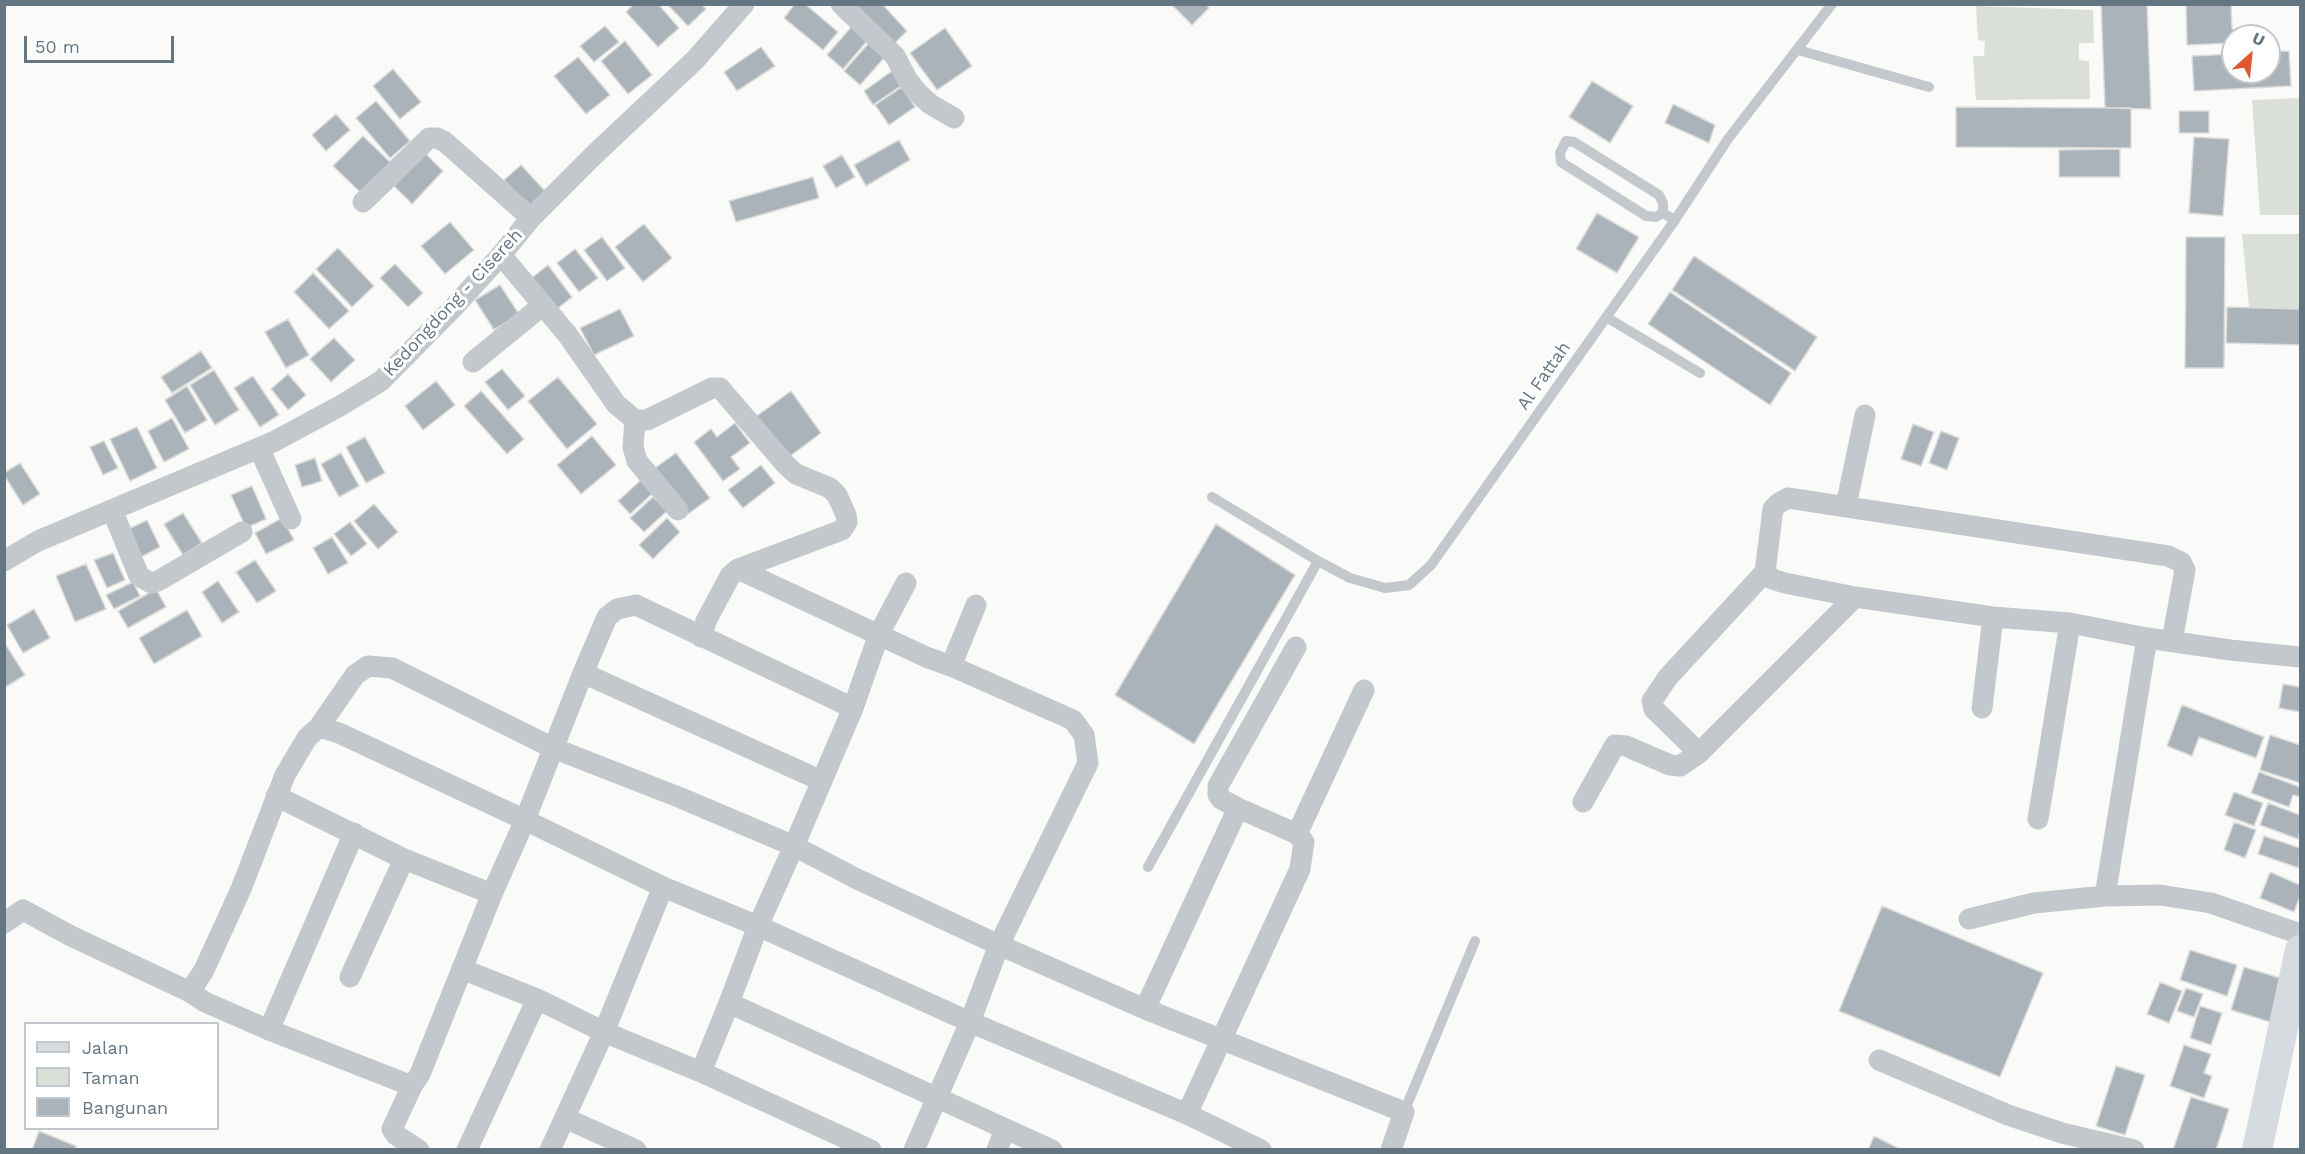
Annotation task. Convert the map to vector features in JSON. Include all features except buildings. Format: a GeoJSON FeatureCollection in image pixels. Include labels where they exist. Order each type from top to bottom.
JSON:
{"type":"FeatureCollection","features":[{"type":"Feature","properties":{"kind":"street","name":"Kedongdong - Cisereh"},"geometry":{"type":"LineString","coordinates":[[4,561],[39,541],[113,512],[171,484],[259,448],[381,381],[453,308],[531,218],[695,60],[744,4]]}},
{"type":"Feature","properties":{"kind":"street"},"geometry":{"type":"LineString","coordinates":[[841,4],[895,56],[907,79],[918,93],[930,104],[954,118]]}},
{"type":"Feature","properties":{"kind":"street"},"geometry":{"type":"LineString","coordinates":[[363,202],[429,138],[437,138],[445,142],[531,218]]}},
{"type":"Feature","properties":{"kind":"street"},"geometry":{"type":"LineString","coordinates":[[501,255],[567,334],[616,404],[635,420],[647,420],[712,388],[720,388],[791,470],[810,482],[830,488],[837,495],[846,515],[847,522],[842,530],[738,569],[730,576],[706,621],[701,637]]}},
{"type":"Feature","properties":{"kind":"street"},"geometry":{"type":"LineString","coordinates":[[472,362],[543,305]]}},
{"type":"Feature","properties":{"kind":"street"},"geometry":{"type":"LineString","coordinates":[[1846,506],[1865,415]]}},
{"type":"Feature","properties":{"kind":"street"},"geometry":{"type":"LineString","coordinates":[[635,420],[633,447],[637,461],[678,510]]}},
{"type":"Feature","properties":{"kind":"street"},"geometry":{"type":"LineString","coordinates":[[259,448],[291,519]]}},
{"type":"Feature","properties":{"kind":"street"},"geometry":{"type":"LineString","coordinates":[[1699,753],[1654,710],[1652,701],[1668,677],[1765,572],[1773,510],[1788,498],[2168,556],[2181,562],[2185,570],[2172,641]]}},
{"type":"Feature","properties":{"kind":"street"},"geometry":{"type":"LineString","coordinates":[[113,512],[139,576],[151,583],[242,532]]}},
{"type":"Feature","properties":{"kind":"street"},"geometry":{"type":"LineString","coordinates":[[738,569],[926,657],[1073,720],[1084,735],[1088,763],[999,945],[970,1023],[914,1149]]}},
{"type":"Feature","properties":{"kind":"street"},"geometry":{"type":"LineString","coordinates":[[1765,572],[1772,579],[1785,583],[1856,597],[1993,617],[2070,623],[2147,638],[2256,654],[2301,657]]}},
{"type":"Feature","properties":{"kind":"street"},"geometry":{"type":"LineString","coordinates":[[701,1072],[758,926],[853,708],[879,634],[906,583]]}},
{"type":"Feature","properties":{"kind":"street"},"geometry":{"type":"LineString","coordinates":[[1583,802],[1615,745],[1626,746],[1670,765],[1680,766],[1690,761],[1856,597]]}},
{"type":"Feature","properties":{"kind":"street"},"geometry":{"type":"LineString","coordinates":[[419,1149],[396,1135],[392,1129],[420,1074],[607,617],[617,609],[636,605],[853,708]]}},
{"type":"Feature","properties":{"kind":"street"},"geometry":{"type":"LineString","coordinates":[[951,666],[976,606]]}},
{"type":"Feature","properties":{"kind":"street"},"geometry":{"type":"LineString","coordinates":[[1982,708],[1993,617]]}},
{"type":"Feature","properties":{"kind":"street"},"geometry":{"type":"LineString","coordinates":[[2038,819],[2070,623]]}},
{"type":"Feature","properties":{"kind":"street"},"geometry":{"type":"LineString","coordinates":[[2105,896],[2147,638]]}},
{"type":"Feature","properties":{"kind":"street"},"geometry":{"type":"LineString","coordinates":[[1187,1114],[1300,870],[1304,842],[1297,834],[1238,808],[1218,795],[1218,786],[1296,647]]}},
{"type":"Feature","properties":{"kind":"street"},"geometry":{"type":"LineString","coordinates":[[190,992],[204,970],[241,889],[285,775],[308,738],[319,728],[355,675],[368,666],[378,666],[392,668],[553,748],[681,798],[794,846],[857,879],[999,945],[1145,1009],[1404,1112],[1391,1149]]}},
{"type":"Feature","properties":{"kind":"street"},"geometry":{"type":"LineString","coordinates":[[583,673],[822,781]]}},
{"type":"Feature","properties":{"kind":"street"},"geometry":{"type":"LineString","coordinates":[[1297,834],[1364,690]]}},
{"type":"Feature","properties":{"kind":"street"},"geometry":{"type":"LineString","coordinates":[[319,728],[339,733],[663,887],[758,926],[970,1023],[1187,1114],[1261,1149]]}},
{"type":"Feature","properties":{"kind":"street"},"geometry":{"type":"LineString","coordinates":[[276,796],[404,859],[492,894]]}},
{"type":"Feature","properties":{"kind":"street"},"geometry":{"type":"LineString","coordinates":[[1145,1009],[1238,808]]}},
{"type":"Feature","properties":{"kind":"street"},"geometry":{"type":"LineString","coordinates":[[269,1030],[354,833]]}},
{"type":"Feature","properties":{"kind":"street"},"geometry":{"type":"LineString","coordinates":[[350,977],[404,859]]}},
{"type":"Feature","properties":{"kind":"street"},"geometry":{"type":"LineString","coordinates":[[550,1149],[604,1032],[663,887]]}},
{"type":"Feature","properties":{"kind":"street"},"geometry":{"type":"LineString","coordinates":[[1969,919],[2034,903],[2105,896],[2160,895],[2211,903],[2301,934]]}},
{"type":"Feature","properties":{"kind":"street"},"geometry":{"type":"LineString","coordinates":[[4,923],[23,910],[71,936],[190,992],[205,1002],[269,1030],[412,1086]]}},
{"type":"Feature","properties":{"kind":"street"},"geometry":{"type":"LineString","coordinates":[[2257,1149],[2297,989],[2301,950]]}},
{"type":"Feature","properties":{"kind":"street"},"geometry":{"type":"LineString","coordinates":[[462,969],[537,999],[604,1032],[701,1072],[871,1149]]}},
{"type":"Feature","properties":{"kind":"street"},"geometry":{"type":"LineString","coordinates":[[467,1149],[537,999]]}},
{"type":"Feature","properties":{"kind":"street"},"geometry":{"type":"LineString","coordinates":[[729,1003],[1052,1149]]}},
{"type":"Feature","properties":{"kind":"street"},"geometry":{"type":"LineString","coordinates":[[1879,1060],[2008,1115],[2062,1133],[2134,1149]]}},
{"type":"Feature","properties":{"kind":"street"},"geometry":{"type":"LineString","coordinates":[[565,1118],[636,1149]]}},
{"type":"Feature","properties":{"kind":"street"},"geometry":{"type":"LineString","coordinates":[[997,1149],[1005,1129]]}},
{"type":"Feature","properties":{"kind":"lane","name":"Al Fattah"},"geometry":{"type":"LineString","coordinates":[[1212,497],[1350,578],[1385,588],[1409,585],[1431,565],[1675,220],[1728,140],[1832,4]]}},
{"type":"Feature","properties":{"kind":"lane"},"geometry":{"type":"LineString","coordinates":[[1798,50],[1929,87]]}},
{"type":"Feature","properties":{"kind":"lane"},"geometry":{"type":"LineString","coordinates":[[1566,141],[1574,141],[1659,195],[1663,203],[1663,213],[1656,217],[1646,216],[1561,162],[1560,153],[1566,141]]}},
{"type":"Feature","properties":{"kind":"lane"},"geometry":{"type":"LineString","coordinates":[[1663,213],[1675,220]]}},
{"type":"Feature","properties":{"kind":"lane"},"geometry":{"type":"LineString","coordinates":[[1606,317],[1700,373]]}},
{"type":"Feature","properties":{"kind":"lane"},"geometry":{"type":"LineString","coordinates":[[1148,867],[1318,561]]}},
{"type":"Feature","properties":{"kind":"lane"},"geometry":{"type":"LineString","coordinates":[[1404,1112],[1475,941]]}},
{"type":"Feature","properties":{"kind":"green space"},"geometry":{"type":"Polygon","coordinates":[[[1976,6],[2093,10],[2094,43],[2079,43],[2079,60],[2089,61],[2090,99],[1976,100],[1973,56],[1984,56],[1985,41],[1978,40],[1976,6]]]}},
{"type":"Feature","properties":{"kind":"green space"},"geometry":{"type":"Polygon","coordinates":[[[2300,98],[2300,215],[2260,215],[2252,100],[2300,98]]]}},
{"type":"Feature","properties":{"kind":"green space"},"geometry":{"type":"Polygon","coordinates":[[[2242,234],[2300,234],[2300,309],[2249,307],[2242,234]]]}}]}
